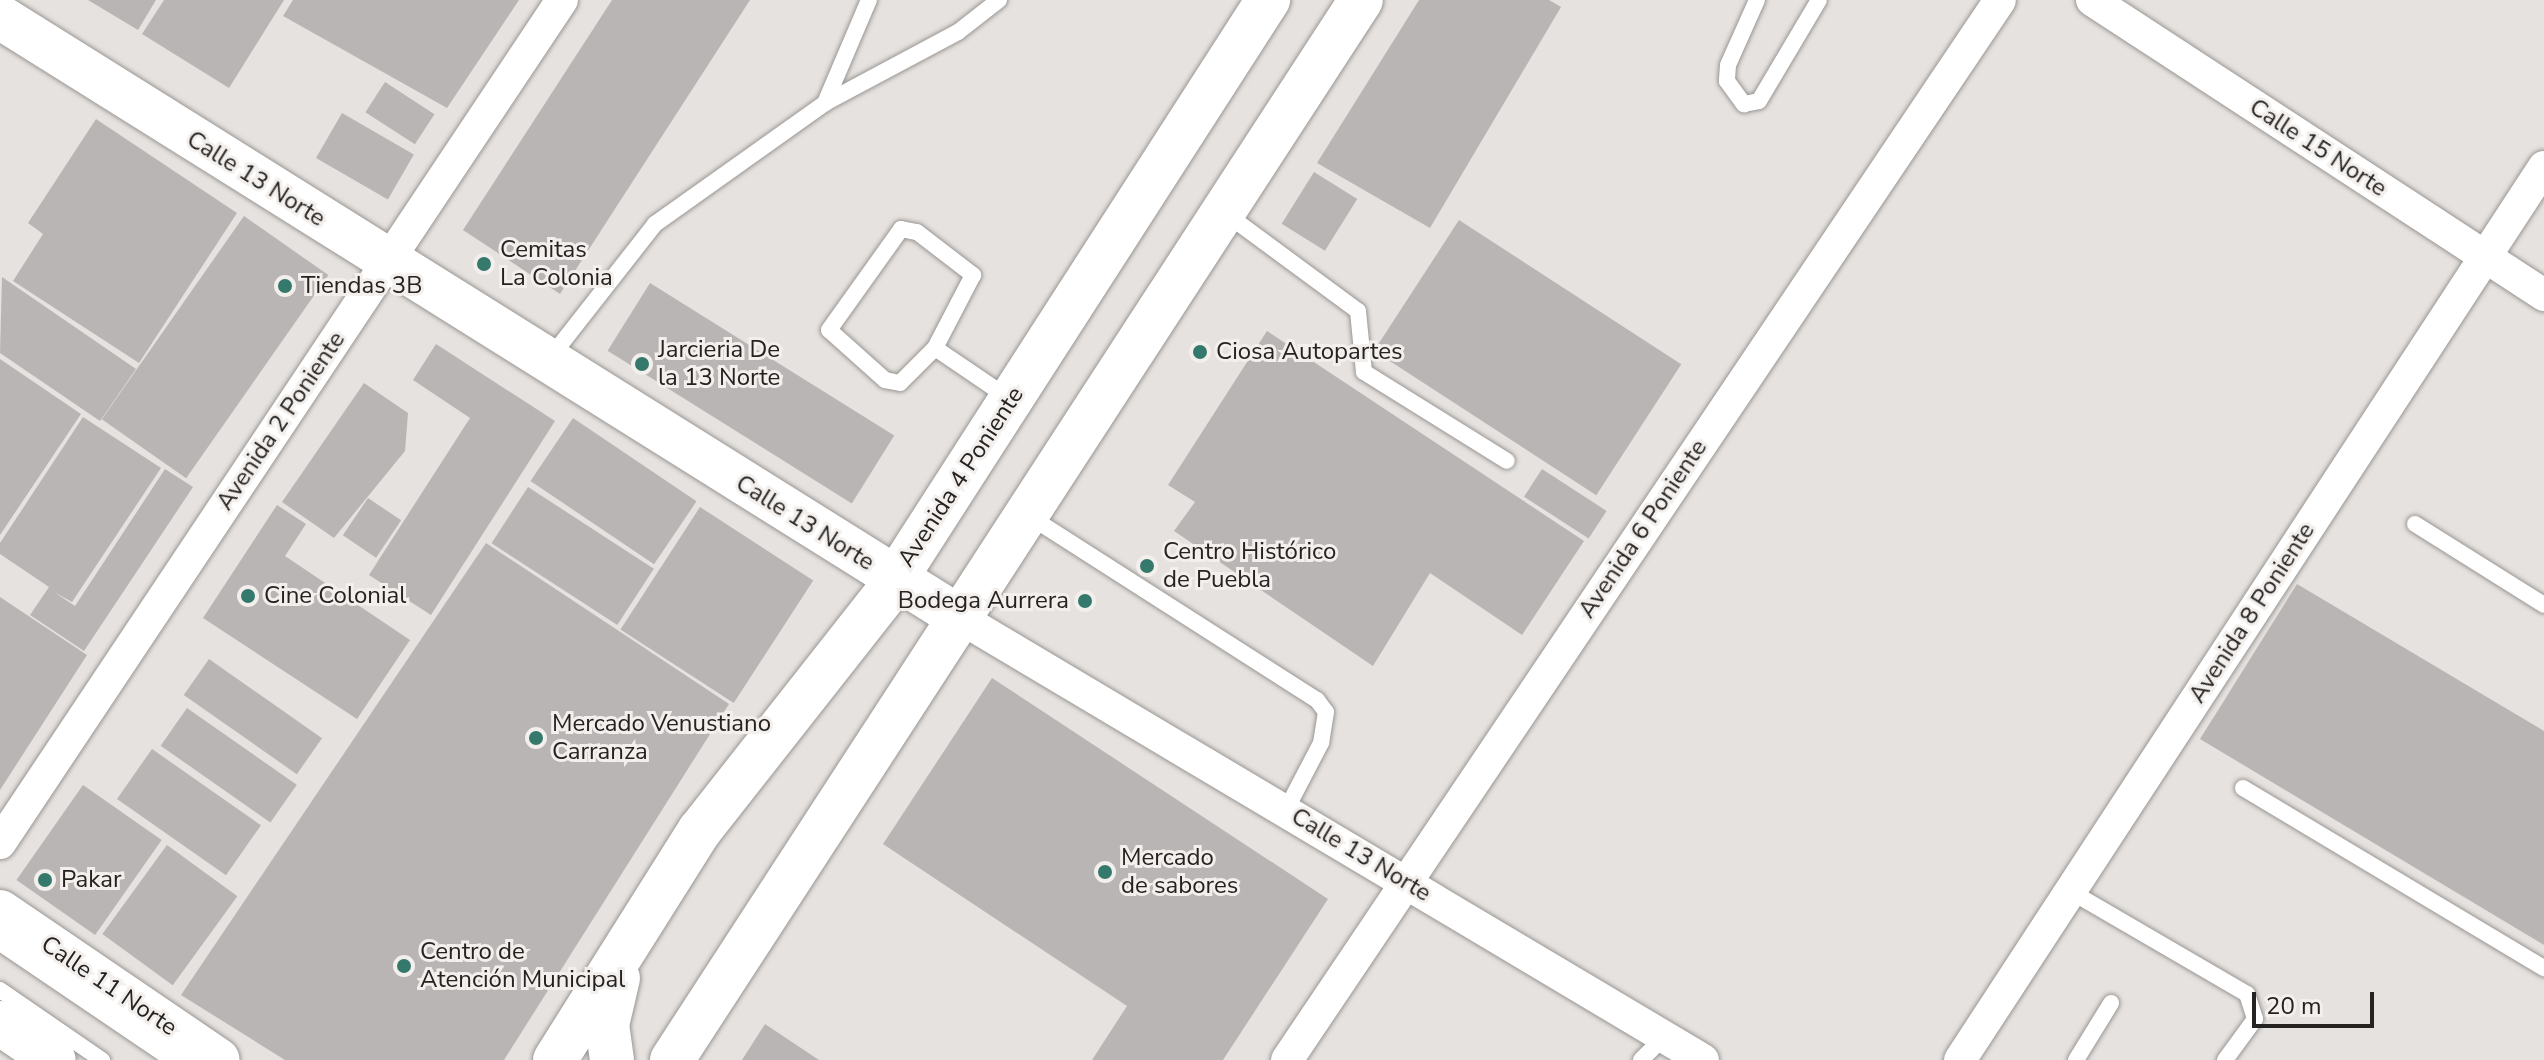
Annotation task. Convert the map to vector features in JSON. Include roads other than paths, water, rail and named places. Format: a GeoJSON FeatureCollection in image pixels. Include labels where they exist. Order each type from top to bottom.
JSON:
{"type":"FeatureCollection","features":[{"type":"Feature","properties":{"kind":"main road","name":"Avenida 4 Poniente"},"geometry":{"type":"LineString","coordinates":[[555,1060],[700,830],[895,578],[1268,0]]}},
{"type":"Feature","properties":{"kind":"main road"},"geometry":{"type":"LineString","coordinates":[[672,1060],[957,616],[1028,515],[1361,0]]}},
{"type":"Feature","properties":{"kind":"main road","name":"Calle 13 Norte"},"geometry":{"type":"LineString","coordinates":[[0,17],[957,616]]}},
{"type":"Feature","properties":{"kind":"main road","name":"Calle 11 Norte"},"geometry":{"type":"LineString","coordinates":[[0,912],[218,1060]]}},
{"type":"Feature","properties":{"kind":"main road"},"geometry":{"type":"LineString","coordinates":[[612,1060],[607,1025],[626,948]]}},
{"type":"Feature","properties":{"kind":"main road"},"geometry":{"type":"LineString","coordinates":[[0,1023],[54,1060]]}},
{"type":"Feature","properties":{"kind":"street","name":"Avenida 2 Poniente"},"geometry":{"type":"LineString","coordinates":[[0,843],[562,0]]}},
{"type":"Feature","properties":{"kind":"street","name":"Avenida 6 Poniente"},"geometry":{"type":"LineString","coordinates":[[1287,1060],[2000,0]]}},
{"type":"Feature","properties":{"kind":"street","name":"Calle 15 Norte"},"geometry":{"type":"LineString","coordinates":[[2092,0],[2544,295]]}},
{"type":"Feature","properties":{"kind":"street","name":"Avenida 8 Poniente"},"geometry":{"type":"LineString","coordinates":[[1960,1060],[2544,167]]}},
{"type":"Feature","properties":{"kind":"street","name":"Calle 13 Norte"},"geometry":{"type":"LineString","coordinates":[[957,616],[1703,1060]]}},
{"type":"Feature","properties":{"kind":"lane"},"geometry":{"type":"LineString","coordinates":[[825,103],[869,0]]}},
{"type":"Feature","properties":{"kind":"lane"},"geometry":{"type":"LineString","coordinates":[[547,362],[655,224],[825,103],[958,32],[999,0]]}},
{"type":"Feature","properties":{"kind":"lane"},"geometry":{"type":"LineString","coordinates":[[1757,0],[1728,65],[1727,81],[1744,104],[1759,101],[1819,0]]}},
{"type":"Feature","properties":{"kind":"lane"},"geometry":{"type":"LineString","coordinates":[[1224,212],[1358,311],[1364,372],[1507,461]]}},
{"type":"Feature","properties":{"kind":"lane"},"geometry":{"type":"LineString","coordinates":[[901,229],[917,232],[973,275],[935,348],[909,380],[885,380],[829,330],[901,229]]}},
{"type":"Feature","properties":{"kind":"lane"},"geometry":{"type":"LineString","coordinates":[[935,348],[1010,400]]}},
{"type":"Feature","properties":{"kind":"lane"},"geometry":{"type":"LineString","coordinates":[[1028,515],[1317,700],[1326,712],[1321,743],[1286,810]]}},
{"type":"Feature","properties":{"kind":"lane"},"geometry":{"type":"LineString","coordinates":[[2415,524],[2544,605]]}},
{"type":"Feature","properties":{"kind":"lane"},"geometry":{"type":"LineString","coordinates":[[2243,788],[2544,968]]}},
{"type":"Feature","properties":{"kind":"lane"},"geometry":{"type":"LineString","coordinates":[[2070,891],[2247,994],[2255,1019],[2225,1060]]}},
{"type":"Feature","properties":{"kind":"lane"},"geometry":{"type":"LineString","coordinates":[[0,943],[173,1060]]}},
{"type":"Feature","properties":{"kind":"lane"},"geometry":{"type":"LineString","coordinates":[[0,990],[102,1060]]}},
{"type":"Feature","properties":{"kind":"lane"},"geometry":{"type":"LineString","coordinates":[[2076,1060],[2111,1003]]}},
{"type":"Feature","properties":{"kind":"lane"},"geometry":{"type":"LineString","coordinates":[[1641,1060],[1664,1037]]}},
{"type":"Feature","properties":{"kind":"place","name":"Cemitas La Colonia"},"geometry":{"type":"Point","coordinates":[484,264]}},
{"type":"Feature","properties":{"kind":"place","name":"Tiendas 3B"},"geometry":{"type":"Point","coordinates":[285,286]}},
{"type":"Feature","properties":{"kind":"place","name":"Ciosa Autopartes"},"geometry":{"type":"Point","coordinates":[1200,352]}},
{"type":"Feature","properties":{"kind":"place","name":"Jarcieria De la 13 Norte"},"geometry":{"type":"Point","coordinates":[642,364]}},
{"type":"Feature","properties":{"kind":"place","name":"Centro Histórico de Puebla"},"geometry":{"type":"Point","coordinates":[1147,566]}},
{"type":"Feature","properties":{"kind":"place","name":"Cine Colonial"},"geometry":{"type":"Point","coordinates":[248,596]}},
{"type":"Feature","properties":{"kind":"place","name":"Bodega Aurrera"},"geometry":{"type":"Point","coordinates":[1085,601]}},
{"type":"Feature","properties":{"kind":"place","name":"Mercado Venustiano Carranza"},"geometry":{"type":"Point","coordinates":[536,738]}},
{"type":"Feature","properties":{"kind":"place","name":"Mercado de sabores"},"geometry":{"type":"Point","coordinates":[1105,872]}},
{"type":"Feature","properties":{"kind":"place","name":"Pakar"},"geometry":{"type":"Point","coordinates":[45,880]}},
{"type":"Feature","properties":{"kind":"place","name":"Centro de Atención Municipal"},"geometry":{"type":"Point","coordinates":[404,966]}}]}
